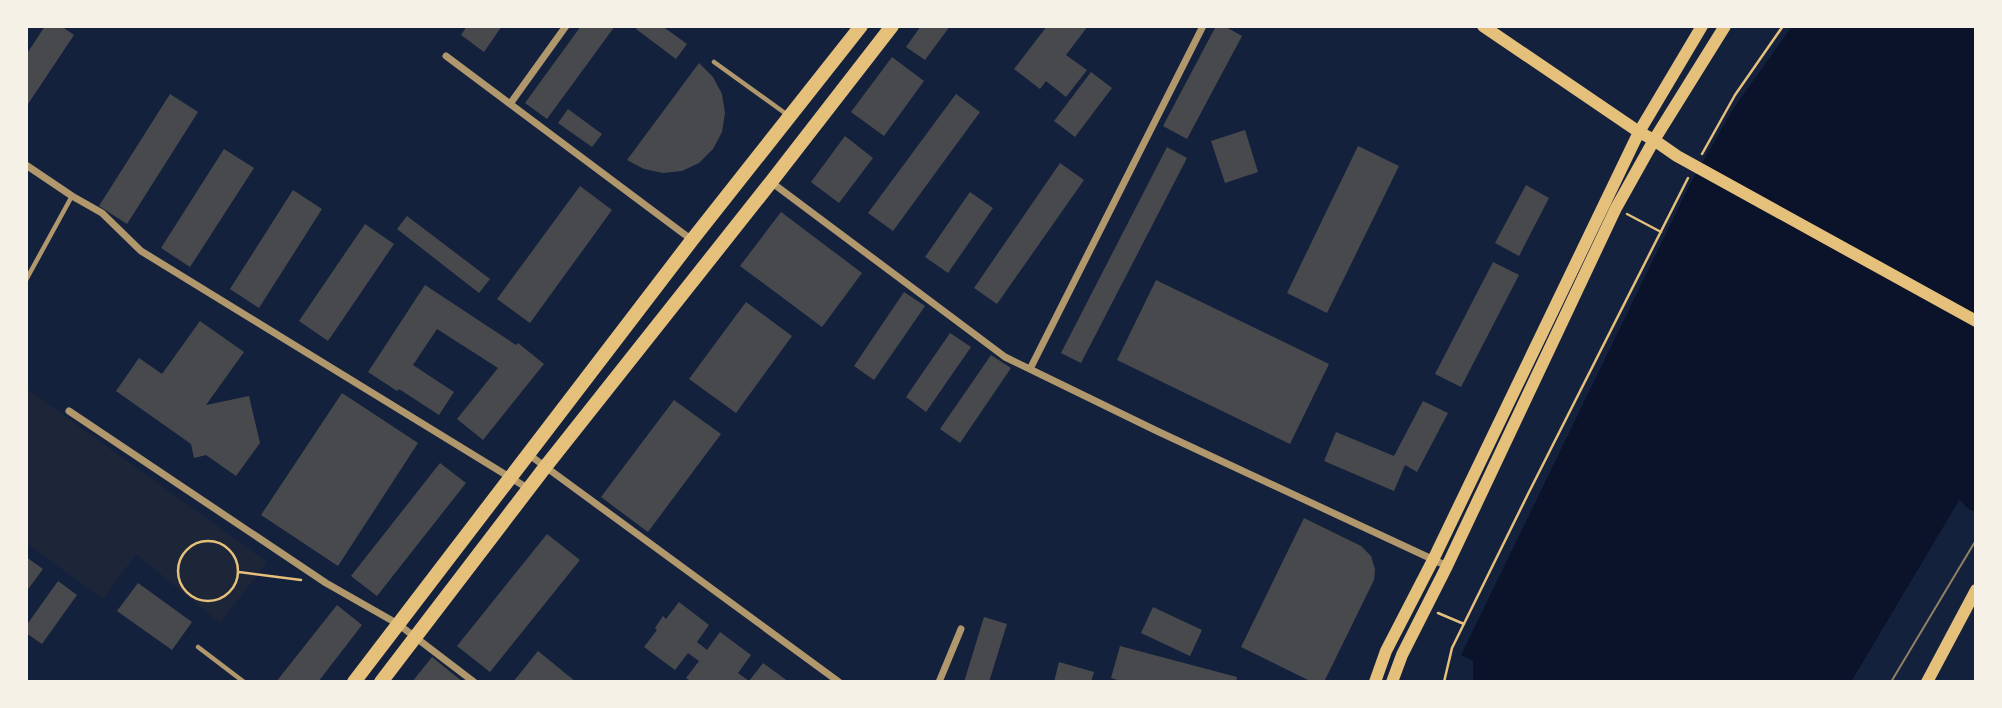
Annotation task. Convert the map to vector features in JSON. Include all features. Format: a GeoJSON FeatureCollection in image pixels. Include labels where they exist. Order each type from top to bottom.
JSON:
{"type":"FeatureCollection","features":[{"type":"Feature","properties":{"kind":"main road"},"geometry":{"type":"LineString","coordinates":[[354,682],[692,240],[861,26]]}},
{"type":"Feature","properties":{"kind":"main road"},"geometry":{"type":"LineString","coordinates":[[381,682],[528,489],[892,26]]}},
{"type":"Feature","properties":{"kind":"main road"},"geometry":{"type":"LineString","coordinates":[[1483,26],[1677,156],[1976,321]]}},
{"type":"Feature","properties":{"kind":"main road"},"geometry":{"type":"LineString","coordinates":[[1375,682],[1386,651],[1433,560],[1639,132],[1702,26]]}},
{"type":"Feature","properties":{"kind":"main road"},"geometry":{"type":"LineString","coordinates":[[1392,682],[1402,655],[1447,566],[1616,208],[1654,140],[1725,26]]}},
{"type":"Feature","properties":{"kind":"main road"},"geometry":{"type":"LineString","coordinates":[[1927,682],[1976,590]]}},
{"type":"Feature","properties":{"kind":"street"},"geometry":{"type":"LineString","coordinates":[[510,104],[566,26]]}},
{"type":"Feature","properties":{"kind":"street"},"geometry":{"type":"LineString","coordinates":[[1030,369],[1203,26]]}},
{"type":"Feature","properties":{"kind":"street"},"geometry":{"type":"LineString","coordinates":[[446,56],[692,240]]}},
{"type":"Feature","properties":{"kind":"street"},"geometry":{"type":"LineString","coordinates":[[26,165],[102,213],[141,251],[528,489]]}},
{"type":"Feature","properties":{"kind":"street"},"geometry":{"type":"LineString","coordinates":[[771,182],[1005,358],[1447,566]]}},
{"type":"Feature","properties":{"kind":"street"},"geometry":{"type":"LineString","coordinates":[[69,411],[326,583],[398,624],[474,682]]}},
{"type":"Feature","properties":{"kind":"street"},"geometry":{"type":"LineString","coordinates":[[528,454],[839,682]]}},
{"type":"Feature","properties":{"kind":"street"},"geometry":{"type":"LineString","coordinates":[[939,682],[961,629]]}},
{"type":"Feature","properties":{"kind":"lane"},"geometry":{"type":"LineString","coordinates":[[714,61],[790,116]]}},
{"type":"Feature","properties":{"kind":"lane"},"geometry":{"type":"LineString","coordinates":[[26,280],[72,196]]}},
{"type":"Feature","properties":{"kind":"lane"},"geometry":{"type":"LineString","coordinates":[[198,647],[244,682]]}},
{"type":"Feature","properties":{"kind":"path"},"geometry":{"type":"LineString","coordinates":[[1699,159],[1735,94],[1783,26]]}},
{"type":"Feature","properties":{"kind":"path"},"geometry":{"type":"LineString","coordinates":[[1444,682],[1452,648],[1693,170]]}},
{"type":"Feature","properties":{"kind":"path"},"geometry":{"type":"LineString","coordinates":[[1616,208],[1661,232]]}},
{"type":"Feature","properties":{"kind":"path"},"geometry":{"type":"LineString","coordinates":[[210,540],[231,550],[237,560],[239,572],[236,584],[229,593],[219,599],[207,601],[195,598],[186,591],[179,581],[178,569],[188,548],[198,542],[210,540]]}},
{"type":"Feature","properties":{"kind":"path"},"geometry":{"type":"LineString","coordinates":[[239,572],[301,580]]}},
{"type":"Feature","properties":{"kind":"path"},"geometry":{"type":"LineString","coordinates":[[1426,608],[1464,624]]}},
{"type":"Feature","properties":{"kind":"shaded area"},"geometry":{"type":"Polygon","coordinates":[[[1792,26],[1976,26],[1976,472],[1851,682],[1473,682],[1473,661],[1461,655],[1689,186],[1733,109],[1792,26]]]}},
{"type":"Feature","properties":{"kind":"shaded area"},"geometry":{"type":"Polygon","coordinates":[[[26,388],[267,562],[220,623],[136,554],[103,599],[26,543],[26,388]]]}},
{"type":"Feature","properties":{"kind":"building"},"geometry":{"type":"Polygon","coordinates":[[[45,26],[61,26],[74,35],[26,107],[26,55],[45,26]]]}},
{"type":"Feature","properties":{"kind":"building"},"geometry":{"type":"Polygon","coordinates":[[[467,26],[502,26],[484,52],[461,35],[467,26]]]}},
{"type":"Feature","properties":{"kind":"building"},"geometry":{"type":"Polygon","coordinates":[[[581,26],[615,26],[547,119],[525,103],[581,26]]]}},
{"type":"Feature","properties":{"kind":"building"},"geometry":{"type":"Polygon","coordinates":[[[638,26],[662,26],[687,44],[676,59],[636,29],[638,26]]]}},
{"type":"Feature","properties":{"kind":"building"},"geometry":{"type":"Polygon","coordinates":[[[921,26],[950,26],[925,60],[906,47],[921,26]]]}},
{"type":"Feature","properties":{"kind":"building"},"geometry":{"type":"Polygon","coordinates":[[[1047,26],[1088,26],[1066,55],[1087,70],[1066,97],[1046,81],[1040,89],[1014,69],[1047,26]]]}},
{"type":"Feature","properties":{"kind":"building"},"geometry":{"type":"Polygon","coordinates":[[[1216,26],[1224,26],[1242,36],[1187,139],[1163,126],[1216,26]]]}},
{"type":"Feature","properties":{"kind":"building"},"geometry":{"type":"Polygon","coordinates":[[[892,57],[924,81],[884,136],[851,112],[892,57]]]}},
{"type":"Feature","properties":{"kind":"building"},"geometry":{"type":"Polygon","coordinates":[[[699,63],[713,77],[722,94],[725,113],[722,132],[713,149],[699,163],[682,171],[663,173],[644,169],[627,160],[699,63]]]}},
{"type":"Feature","properties":{"kind":"building"},"geometry":{"type":"Polygon","coordinates":[[[1091,72],[1112,88],[1075,137],[1054,121],[1091,72]]]}},
{"type":"Feature","properties":{"kind":"building"},"geometry":{"type":"Polygon","coordinates":[[[170,94],[198,112],[127,224],[99,206],[170,94]]]}},
{"type":"Feature","properties":{"kind":"building"},"geometry":{"type":"Polygon","coordinates":[[[956,94],[980,112],[893,231],[868,213],[956,94]]]}},
{"type":"Feature","properties":{"kind":"building"},"geometry":{"type":"Polygon","coordinates":[[[568,109],[602,134],[592,147],[558,123],[568,109]]]}},
{"type":"Feature","properties":{"kind":"building"},"geometry":{"type":"Polygon","coordinates":[[[1245,130],[1258,172],[1225,183],[1211,141],[1245,130]]]}},
{"type":"Feature","properties":{"kind":"building"},"geometry":{"type":"Polygon","coordinates":[[[845,136],[873,158],[839,203],[811,182],[845,136]]]}},
{"type":"Feature","properties":{"kind":"building"},"geometry":{"type":"Polygon","coordinates":[[[1358,146],[1399,166],[1327,313],[1287,293],[1358,146]]]}},
{"type":"Feature","properties":{"kind":"building"},"geometry":{"type":"Polygon","coordinates":[[[1167,147],[1187,158],[1081,363],[1061,353],[1167,147]]]}},
{"type":"Feature","properties":{"kind":"building"},"geometry":{"type":"Polygon","coordinates":[[[224,149],[254,168],[190,267],[161,248],[224,149]]]}},
{"type":"Feature","properties":{"kind":"building"},"geometry":{"type":"Polygon","coordinates":[[[1060,163],[1084,180],[997,304],[974,288],[1060,163]]]}},
{"type":"Feature","properties":{"kind":"building"},"geometry":{"type":"Polygon","coordinates":[[[1526,185],[1549,198],[1519,256],[1495,243],[1526,185]]]}},
{"type":"Feature","properties":{"kind":"building"},"geometry":{"type":"Polygon","coordinates":[[[580,186],[612,210],[530,323],[497,299],[580,186]]]}},
{"type":"Feature","properties":{"kind":"building"},"geometry":{"type":"Polygon","coordinates":[[[293,190],[322,209],[259,308],[230,289],[293,190]]]}},
{"type":"Feature","properties":{"kind":"building"},"geometry":{"type":"Polygon","coordinates":[[[970,192],[993,208],[948,273],[925,257],[970,192]]]}},
{"type":"Feature","properties":{"kind":"building"},"geometry":{"type":"Polygon","coordinates":[[[781,212],[862,273],[822,327],[740,266],[781,212]]]}},
{"type":"Feature","properties":{"kind":"building"},"geometry":{"type":"Polygon","coordinates":[[[407,216],[490,279],[479,293],[397,229],[407,216]]]}},
{"type":"Feature","properties":{"kind":"building"},"geometry":{"type":"Polygon","coordinates":[[[365,224],[394,244],[328,341],[299,321],[365,224]]]}},
{"type":"Feature","properties":{"kind":"building"},"geometry":{"type":"Polygon","coordinates":[[[1493,262],[1519,275],[1461,387],[1435,374],[1493,262]]]}},
{"type":"Feature","properties":{"kind":"building"},"geometry":{"type":"Polygon","coordinates":[[[1156,280],[1329,364],[1290,444],[1117,360],[1156,280]]]}},
{"type":"Feature","properties":{"kind":"building"},"geometry":{"type":"Polygon","coordinates":[[[425,285],[516,345],[518,343],[544,364],[483,440],[457,419],[498,368],[437,329],[413,365],[454,392],[439,415],[368,372],[425,285]]]}},
{"type":"Feature","properties":{"kind":"building"},"geometry":{"type":"Polygon","coordinates":[[[904,292],[925,306],[874,380],[854,366],[904,292]]]}},
{"type":"Feature","properties":{"kind":"building"},"geometry":{"type":"Polygon","coordinates":[[[746,302],[792,336],[736,413],[689,379],[746,302]]]}},
{"type":"Feature","properties":{"kind":"building"},"geometry":{"type":"Polygon","coordinates":[[[200,321],[244,352],[206,405],[249,396],[260,443],[236,476],[206,455],[194,458],[191,444],[116,391],[139,358],[162,374],[200,321]]]}},
{"type":"Feature","properties":{"kind":"building"},"geometry":{"type":"Polygon","coordinates":[[[950,333],[971,347],[926,412],[906,397],[950,333]]]}},
{"type":"Feature","properties":{"kind":"building"},"geometry":{"type":"Polygon","coordinates":[[[991,355],[1011,368],[960,443],[940,429],[991,355]]]}},
{"type":"Feature","properties":{"kind":"building"},"geometry":{"type":"Polygon","coordinates":[[[342,393],[418,443],[338,566],[261,515],[342,393]]]}},
{"type":"Feature","properties":{"kind":"building"},"geometry":{"type":"Polygon","coordinates":[[[674,400],[721,434],[648,532],[601,497],[674,400]]]}},
{"type":"Feature","properties":{"kind":"building"},"geometry":{"type":"Polygon","coordinates":[[[1423,401],[1448,413],[1417,472],[1405,465],[1394,491],[1324,461],[1336,432],[1394,456],[1423,401]]]}},
{"type":"Feature","properties":{"kind":"building"},"geometry":{"type":"Polygon","coordinates":[[[440,463],[466,483],[377,596],[351,576],[440,463]]]}},
{"type":"Feature","properties":{"kind":"building"},"geometry":{"type":"Polygon","coordinates":[[[1304,518],[1361,546],[1371,556],[1375,569],[1374,580],[1324,682],[1312,682],[1241,647],[1304,518]]]}},
{"type":"Feature","properties":{"kind":"building"},"geometry":{"type":"Polygon","coordinates":[[[547,534],[580,560],[490,672],[457,646],[547,534]]]}},
{"type":"Feature","properties":{"kind":"building"},"geometry":{"type":"Polygon","coordinates":[[[26,557],[43,569],[26,592],[26,557]]]}},
{"type":"Feature","properties":{"kind":"building"},"geometry":{"type":"Polygon","coordinates":[[[58,581],[77,595],[42,644],[26,633],[26,626],[58,581]]]}},
{"type":"Feature","properties":{"kind":"building"},"geometry":{"type":"Polygon","coordinates":[[[138,583],[192,622],[172,650],[117,611],[138,583]]]}},
{"type":"Feature","properties":{"kind":"building"},"geometry":{"type":"Polygon","coordinates":[[[679,602],[709,625],[697,642],[707,650],[720,632],[751,655],[738,673],[749,681],[763,663],[789,682],[692,682],[686,678],[699,661],[688,653],[675,670],[644,647],[657,630],[655,628],[663,616],[666,619],[679,602]]]}},
{"type":"Feature","properties":{"kind":"building"},"geometry":{"type":"Polygon","coordinates":[[[337,605],[362,625],[318,682],[276,682],[337,605]]]}},
{"type":"Feature","properties":{"kind":"building"},"geometry":{"type":"Polygon","coordinates":[[[1153,607],[1202,630],[1190,656],[1141,633],[1153,607]]]}},
{"type":"Feature","properties":{"kind":"building"},"geometry":{"type":"Polygon","coordinates":[[[984,617],[1007,624],[989,682],[964,682],[984,617]]]}},
{"type":"Feature","properties":{"kind":"building"},"geometry":{"type":"Polygon","coordinates":[[[1120,646],[1237,677],[1236,682],[1124,682],[1111,678],[1120,646]]]}},
{"type":"Feature","properties":{"kind":"building"},"geometry":{"type":"Polygon","coordinates":[[[538,651],[576,682],[513,682],[538,651]]]}},
{"type":"Feature","properties":{"kind":"building"},"geometry":{"type":"Polygon","coordinates":[[[432,657],[463,682],[412,682],[432,657]]]}},
{"type":"Feature","properties":{"kind":"building"},"geometry":{"type":"Polygon","coordinates":[[[1059,662],[1094,672],[1091,682],[1054,682],[1059,662]]]}},
{"type":"Feature","properties":{"kind":"waterway"},"geometry":{"type":"LineString","coordinates":[[1952,454],[1967,486],[1976,497]]}},
{"type":"Feature","properties":{"kind":"tram line"},"geometry":{"type":"LineString","coordinates":[[1891,682],[1976,540]]}}]}
